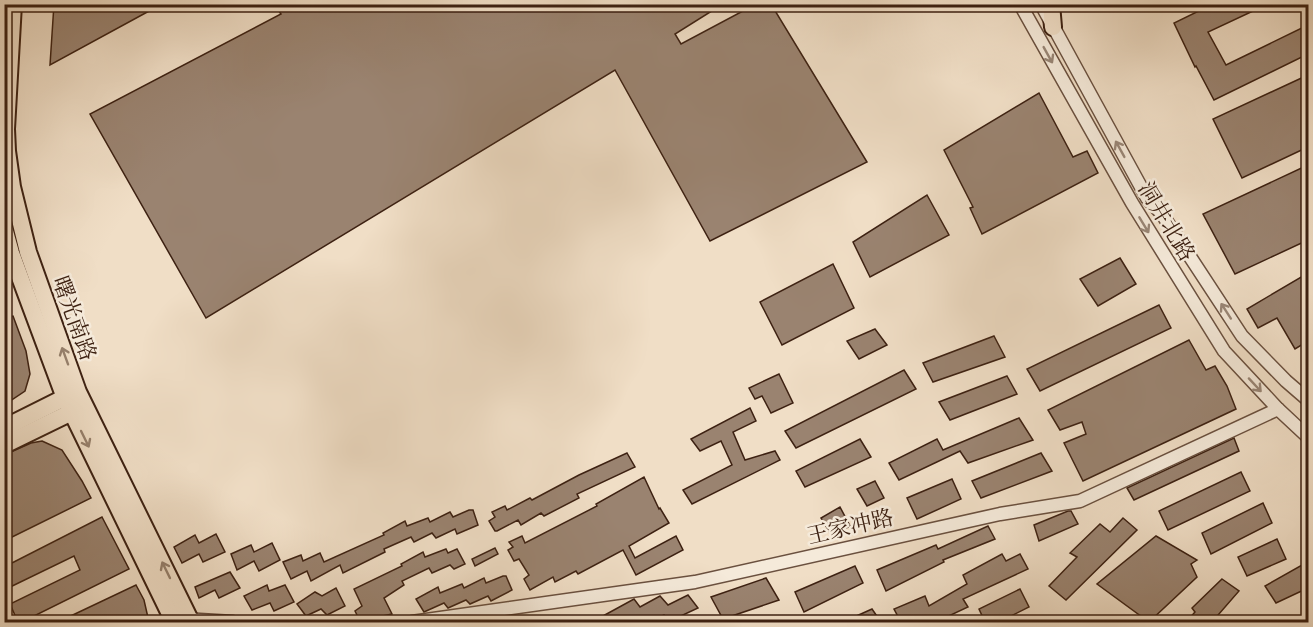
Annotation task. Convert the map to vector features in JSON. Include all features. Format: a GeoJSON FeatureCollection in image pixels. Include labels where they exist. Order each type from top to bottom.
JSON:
{"type":"FeatureCollection","features":[{"type":"Feature","properties":{"kind":"main road"},"geometry":{"type":"LineString","coordinates":[[1052,4],[1053,27]]}},
{"type":"Feature","properties":{"kind":"main road","name":"曙光南路"},"geometry":{"type":"LineString","coordinates":[[10,14],[6,129],[12,187],[28,252],[75,402]]}},
{"type":"Feature","properties":{"kind":"main road","name":"曙光南路"},"geometry":{"type":"LineString","coordinates":[[4,228],[11,253],[75,402],[182,621]]}},
{"type":"Feature","properties":{"kind":"main road"},"geometry":{"type":"LineString","coordinates":[[4,428],[75,402]]}},
{"type":"Feature","properties":{"kind":"main road"},"geometry":{"type":"LineString","coordinates":[[4,445],[75,402]]}},
{"type":"Feature","properties":{"kind":"street","name":"洞井北路"},"geometry":{"type":"LineString","coordinates":[[1020,4],[1157,247],[1224,351],[1278,409],[1308,437]]}},
{"type":"Feature","properties":{"kind":"street","name":"洞井北路"},"geometry":{"type":"LineString","coordinates":[[1041,4],[1147,198],[1162,214],[1242,336],[1308,400]]}},
{"type":"Feature","properties":{"kind":"street","name":"王家冲路"},"geometry":{"type":"LineString","coordinates":[[412,622],[695,582],[1000,514],[1080,501],[1278,409]]}},
{"type":"Feature","properties":{"kind":"street"},"geometry":{"type":"LineString","coordinates":[[182,621],[233,622]]}},
{"type":"Feature","properties":{"kind":"building"},"geometry":{"type":"Polygon","coordinates":[[[54,4],[162,4],[50,65],[54,4]]]}},
{"type":"Feature","properties":{"kind":"building"},"geometry":{"type":"Polygon","coordinates":[[[274,4],[723,4],[675,34],[681,44],[756,4],[771,4],[867,162],[710,241],[615,70],[206,318],[90,114],[281,14],[274,4]]]}},
{"type":"Feature","properties":{"kind":"building"},"geometry":{"type":"Polygon","coordinates":[[[1213,4],[1268,4],[1208,32],[1226,65],[1308,25],[1308,54],[1214,100],[1174,23],[1213,4]]]}},
{"type":"Feature","properties":{"kind":"building"},"geometry":{"type":"Polygon","coordinates":[[[1308,75],[1308,147],[1242,178],[1213,119],[1308,75]]]}},
{"type":"Feature","properties":{"kind":"building"},"geometry":{"type":"Polygon","coordinates":[[[1039,93],[1073,157],[1087,151],[1098,173],[982,234],[970,208],[973,207],[944,150],[1039,93]]]}},
{"type":"Feature","properties":{"kind":"building"},"geometry":{"type":"Polygon","coordinates":[[[1308,165],[1308,240],[1235,274],[1203,214],[1308,165]]]}},
{"type":"Feature","properties":{"kind":"building"},"geometry":{"type":"Polygon","coordinates":[[[927,195],[949,235],[870,277],[853,242],[927,195]]]}},
{"type":"Feature","properties":{"kind":"building"},"geometry":{"type":"Polygon","coordinates":[[[1120,258],[1136,284],[1098,306],[1080,279],[1120,258]]]}},
{"type":"Feature","properties":{"kind":"building"},"geometry":{"type":"Polygon","coordinates":[[[833,264],[854,308],[782,345],[760,302],[833,264]]]}},
{"type":"Feature","properties":{"kind":"building"},"geometry":{"type":"Polygon","coordinates":[[[1308,273],[1308,341],[1295,349],[1277,318],[1258,328],[1247,309],[1308,273]]]}},
{"type":"Feature","properties":{"kind":"building"},"geometry":{"type":"Polygon","coordinates":[[[1159,305],[1171,328],[1040,391],[1027,369],[1159,305]]]}},
{"type":"Feature","properties":{"kind":"building"},"geometry":{"type":"Polygon","coordinates":[[[13,316],[26,351],[30,374],[25,391],[4,405],[4,386],[8,369],[4,355],[4,318],[13,316]]]}},
{"type":"Feature","properties":{"kind":"building"},"geometry":{"type":"Polygon","coordinates":[[[875,329],[887,345],[859,359],[847,341],[875,329]]]}},
{"type":"Feature","properties":{"kind":"building"},"geometry":{"type":"Polygon","coordinates":[[[994,336],[1005,357],[933,382],[923,363],[994,336]]]}},
{"type":"Feature","properties":{"kind":"building"},"geometry":{"type":"Polygon","coordinates":[[[1189,340],[1206,370],[1215,366],[1227,386],[1236,409],[1083,481],[1064,443],[1086,434],[1082,422],[1060,430],[1048,410],[1189,340]]]}},
{"type":"Feature","properties":{"kind":"building"},"geometry":{"type":"Polygon","coordinates":[[[904,370],[916,389],[796,448],[785,431],[904,370]]]}},
{"type":"Feature","properties":{"kind":"building"},"geometry":{"type":"Polygon","coordinates":[[[779,374],[793,403],[771,413],[762,396],[755,399],[749,388],[779,374]]]}},
{"type":"Feature","properties":{"kind":"building"},"geometry":{"type":"Polygon","coordinates":[[[1007,376],[1017,394],[950,420],[939,402],[1007,376]]]}},
{"type":"Feature","properties":{"kind":"building"},"geometry":{"type":"Polygon","coordinates":[[[750,408],[756,421],[733,432],[745,460],[775,451],[780,460],[692,504],[683,490],[732,465],[721,441],[700,451],[691,439],[750,408]]]}},
{"type":"Feature","properties":{"kind":"building"},"geometry":{"type":"Polygon","coordinates":[[[1019,418],[1033,440],[968,463],[960,451],[899,480],[889,463],[937,439],[943,450],[1019,418]]]}},
{"type":"Feature","properties":{"kind":"building"},"geometry":{"type":"Polygon","coordinates":[[[1234,438],[1239,451],[1134,500],[1127,488],[1234,438]]]}},
{"type":"Feature","properties":{"kind":"building"},"geometry":{"type":"Polygon","coordinates":[[[860,439],[871,457],[805,487],[796,471],[860,439]]]}},
{"type":"Feature","properties":{"kind":"building"},"geometry":{"type":"Polygon","coordinates":[[[42,441],[62,450],[91,498],[4,541],[4,455],[31,443],[42,441]]]}},
{"type":"Feature","properties":{"kind":"building"},"geometry":{"type":"Polygon","coordinates":[[[627,453],[635,467],[577,494],[579,498],[544,516],[541,513],[521,525],[518,520],[497,531],[489,521],[495,517],[492,512],[505,506],[507,510],[530,498],[532,500],[627,453]]]}},
{"type":"Feature","properties":{"kind":"building"},"geometry":{"type":"Polygon","coordinates":[[[1041,453],[1052,471],[981,498],[972,481],[1041,453]]]}},
{"type":"Feature","properties":{"kind":"building"},"geometry":{"type":"Polygon","coordinates":[[[1241,472],[1250,491],[1168,530],[1159,511],[1241,472]]]}},
{"type":"Feature","properties":{"kind":"building"},"geometry":{"type":"Polygon","coordinates":[[[644,477],[659,509],[669,523],[629,546],[635,558],[676,536],[683,550],[636,575],[623,550],[578,574],[576,571],[555,582],[553,577],[530,590],[524,579],[529,575],[519,559],[514,561],[508,550],[513,547],[509,542],[522,536],[525,543],[597,506],[596,504],[644,477]]]}},
{"type":"Feature","properties":{"kind":"building"},"geometry":{"type":"Polygon","coordinates":[[[952,479],[961,499],[917,519],[907,498],[952,479]]]}},
{"type":"Feature","properties":{"kind":"building"},"geometry":{"type":"Polygon","coordinates":[[[875,481],[884,498],[867,506],[857,489],[875,481]]]}},
{"type":"Feature","properties":{"kind":"building"},"geometry":{"type":"Polygon","coordinates":[[[1263,503],[1272,523],[1211,554],[1202,533],[1263,503]]]}},
{"type":"Feature","properties":{"kind":"building"},"geometry":{"type":"Polygon","coordinates":[[[840,507],[850,526],[832,536],[821,518],[840,507]]]}},
{"type":"Feature","properties":{"kind":"building"},"geometry":{"type":"Polygon","coordinates":[[[473,510],[478,525],[457,534],[455,529],[436,538],[432,533],[414,542],[411,537],[384,549],[385,552],[343,573],[340,565],[311,581],[307,571],[291,579],[283,562],[301,555],[303,561],[320,553],[324,562],[384,535],[383,533],[405,521],[407,526],[428,518],[430,522],[450,512],[453,517],[473,510]]]}},
{"type":"Feature","properties":{"kind":"building"},"geometry":{"type":"Polygon","coordinates":[[[1071,511],[1078,524],[1039,541],[1034,525],[1071,511]]]}},
{"type":"Feature","properties":{"kind":"building"},"geometry":{"type":"Polygon","coordinates":[[[102,517],[129,569],[18,622],[10,604],[80,570],[74,556],[4,590],[4,567],[102,517]]]}},
{"type":"Feature","properties":{"kind":"building"},"geometry":{"type":"Polygon","coordinates":[[[1123,518],[1137,530],[1066,600],[1049,586],[1077,557],[1070,553],[1100,524],[1110,532],[1123,518]]]}},
{"type":"Feature","properties":{"kind":"building"},"geometry":{"type":"Polygon","coordinates":[[[988,526],[995,539],[943,560],[944,562],[886,591],[877,570],[936,545],[938,549],[988,526]]]}},
{"type":"Feature","properties":{"kind":"building"},"geometry":{"type":"Polygon","coordinates":[[[216,534],[225,552],[203,562],[199,554],[182,563],[174,547],[195,535],[199,543],[216,534]]]}},
{"type":"Feature","properties":{"kind":"building"},"geometry":{"type":"Polygon","coordinates":[[[1156,536],[1197,560],[1191,564],[1197,577],[1149,622],[1097,584],[1156,536]]]}},
{"type":"Feature","properties":{"kind":"building"},"geometry":{"type":"Polygon","coordinates":[[[1277,539],[1286,559],[1247,576],[1238,557],[1277,539]]]}},
{"type":"Feature","properties":{"kind":"building"},"geometry":{"type":"Polygon","coordinates":[[[272,543],[280,560],[259,571],[254,561],[237,570],[231,554],[251,545],[254,552],[272,543]]]}},
{"type":"Feature","properties":{"kind":"building"},"geometry":{"type":"Polygon","coordinates":[[[495,548],[498,554],[475,566],[472,559],[495,548]]]}},
{"type":"Feature","properties":{"kind":"building"},"geometry":{"type":"Polygon","coordinates":[[[446,549],[448,553],[457,549],[465,564],[454,569],[450,565],[432,573],[429,568],[402,581],[404,585],[384,598],[392,614],[360,621],[355,611],[362,606],[354,589],[402,566],[401,564],[423,552],[425,557],[446,549]]]}},
{"type":"Feature","properties":{"kind":"building"},"geometry":{"type":"Polygon","coordinates":[[[1002,554],[1006,561],[1020,554],[1028,569],[963,599],[968,607],[936,622],[901,622],[894,609],[925,596],[929,606],[967,584],[963,575],[1002,554]]]}},
{"type":"Feature","properties":{"kind":"building"},"geometry":{"type":"Polygon","coordinates":[[[1302,565],[1308,578],[1308,588],[1276,603],[1265,586],[1302,565]]]}},
{"type":"Feature","properties":{"kind":"building"},"geometry":{"type":"Polygon","coordinates":[[[855,566],[863,583],[804,612],[795,592],[855,566]]]}},
{"type":"Feature","properties":{"kind":"building"},"geometry":{"type":"Polygon","coordinates":[[[230,572],[240,588],[219,598],[215,590],[199,598],[195,587],[230,572]]]}},
{"type":"Feature","properties":{"kind":"building"},"geometry":{"type":"Polygon","coordinates":[[[506,576],[512,590],[491,601],[488,596],[470,604],[466,600],[448,608],[444,603],[424,612],[416,599],[438,587],[440,593],[462,584],[464,588],[484,578],[486,583],[506,576]]]}},
{"type":"Feature","properties":{"kind":"building"},"geometry":{"type":"Polygon","coordinates":[[[766,578],[779,600],[723,619],[711,597],[766,578]]]}},
{"type":"Feature","properties":{"kind":"building"},"geometry":{"type":"Polygon","coordinates":[[[1222,579],[1239,591],[1212,622],[1186,622],[1195,612],[1192,608],[1222,579]]]}},
{"type":"Feature","properties":{"kind":"building"},"geometry":{"type":"Polygon","coordinates":[[[136,585],[144,600],[149,622],[58,622],[136,585]]]}},
{"type":"Feature","properties":{"kind":"building"},"geometry":{"type":"Polygon","coordinates":[[[267,585],[269,591],[285,585],[294,602],[274,611],[270,603],[252,610],[244,596],[267,585]]]}},
{"type":"Feature","properties":{"kind":"building"},"geometry":{"type":"Polygon","coordinates":[[[336,588],[345,606],[327,615],[321,609],[306,616],[297,604],[315,592],[322,596],[336,588]]]}},
{"type":"Feature","properties":{"kind":"building"},"geometry":{"type":"Polygon","coordinates":[[[1020,589],[1029,607],[999,622],[985,622],[979,609],[1020,589]]]}},
{"type":"Feature","properties":{"kind":"building"},"geometry":{"type":"Polygon","coordinates":[[[688,595],[698,608],[668,622],[664,615],[649,622],[592,622],[634,599],[640,607],[660,596],[668,605],[688,595]]]}},
{"type":"Feature","properties":{"kind":"building"},"geometry":{"type":"Polygon","coordinates":[[[872,609],[881,622],[843,622],[872,609]]]}}]}
